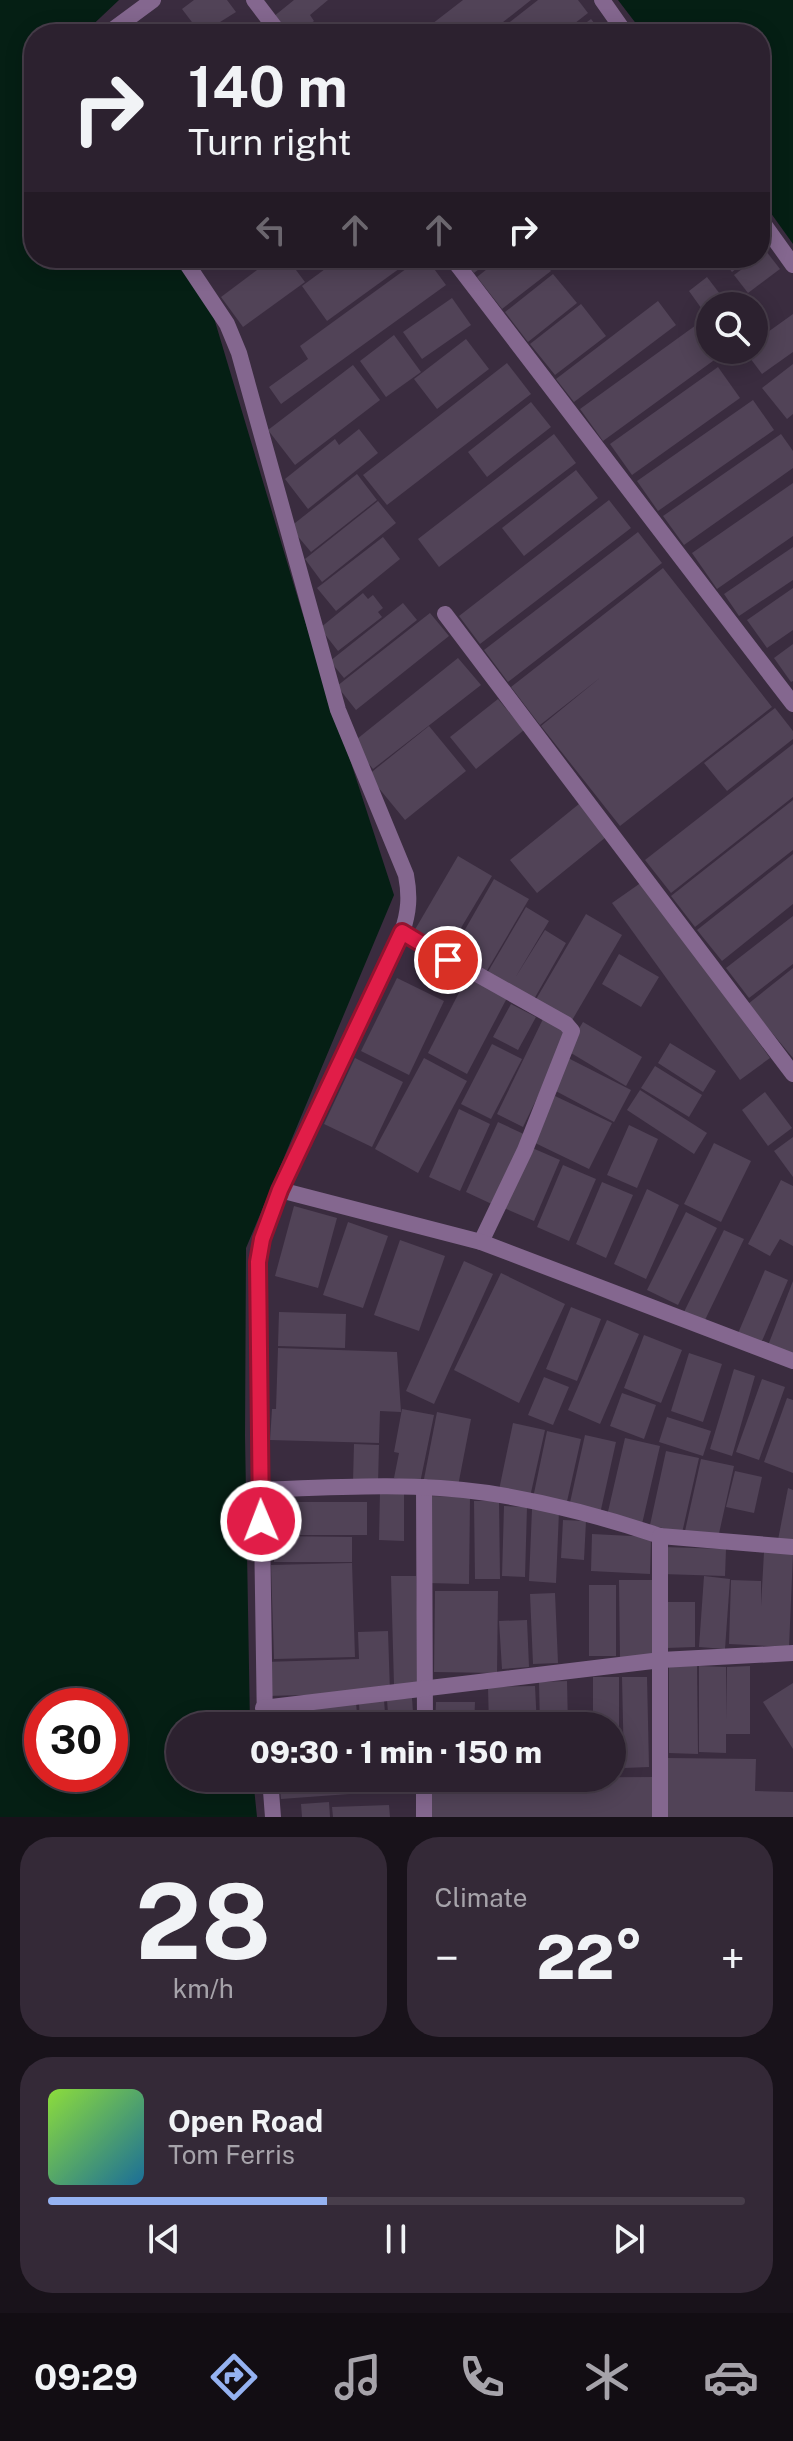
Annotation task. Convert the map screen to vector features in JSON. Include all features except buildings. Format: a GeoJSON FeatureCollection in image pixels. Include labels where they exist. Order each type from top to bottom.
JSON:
{"type":"FeatureCollection","features":[{"type":"Feature","properties":{"kind":"street"},"geometry":{"type":"LineString","coordinates":[[121,24],[153,0]]}},
{"type":"Feature","properties":{"kind":"street"},"geometry":{"type":"LineString","coordinates":[[254,0],[272,24]]}},
{"type":"Feature","properties":{"kind":"street"},"geometry":{"type":"LineString","coordinates":[[602,0],[619,24]]}},
{"type":"Feature","properties":{"kind":"street"},"geometry":{"type":"LineString","coordinates":[[770,233],[793,265]]}},
{"type":"Feature","properties":{"kind":"street"},"geometry":{"type":"LineString","coordinates":[[190,268],[227,324],[239,353],[338,710],[406,875],[409,911],[402,932],[280,1190],[262,1239],[258,1262],[263,1712]]}},
{"type":"Feature","properties":{"kind":"street"},"geometry":{"type":"LineString","coordinates":[[460,268],[793,704]]}},
{"type":"Feature","properties":{"kind":"street"},"geometry":{"type":"LineString","coordinates":[[445,614],[793,1074]]}},
{"type":"Feature","properties":{"kind":"street"},"geometry":{"type":"LineString","coordinates":[[402,932],[571,1026],[572,1031],[525,1150],[481,1242]]}},
{"type":"Feature","properties":{"kind":"street"},"geometry":{"type":"LineString","coordinates":[[280,1190],[481,1242],[793,1361]]}},
{"type":"Feature","properties":{"kind":"street"},"geometry":{"type":"LineString","coordinates":[[261,1490],[424,1487],[487,1493],[586,1514],[660,1536],[793,1547]]}},
{"type":"Feature","properties":{"kind":"street"},"geometry":{"type":"LineString","coordinates":[[424,1487],[425,1712]]}},
{"type":"Feature","properties":{"kind":"street"},"geometry":{"type":"LineString","coordinates":[[660,1536],[660,1817]]}},
{"type":"Feature","properties":{"kind":"street"},"geometry":{"type":"LineString","coordinates":[[263,1708],[661,1660],[793,1653]]}},
{"type":"Feature","properties":{"kind":"street"},"geometry":{"type":"LineString","coordinates":[[271,1792],[273,1817]]}},
{"type":"Feature","properties":{"kind":"street"},"geometry":{"type":"LineString","coordinates":[[424,1792],[424,1817]]}},
{"type":"Feature","properties":{"kind":"shaded area"},"geometry":{"type":"Polygon","coordinates":[[[0,0],[119,0],[94,24],[24,24],[24,268],[184,268],[211,308],[302,612],[394,895],[246,1248],[245,1436],[250,1712],[166,1712],[166,1792],[254,1792],[257,1817],[0,1817],[0,0]]]}},
{"type":"Feature","properties":{"kind":"shaded area"},"geometry":{"type":"Polygon","coordinates":[[[618,0],[793,0],[793,244],[770,212],[770,24],[636,24],[618,0]]]}},
{"type":"Feature","properties":{"kind":"route"},"geometry":{"type":"LineString","coordinates":[[261,1521],[258,1262],[262,1239],[280,1190],[402,932],[448,960]]}}]}
